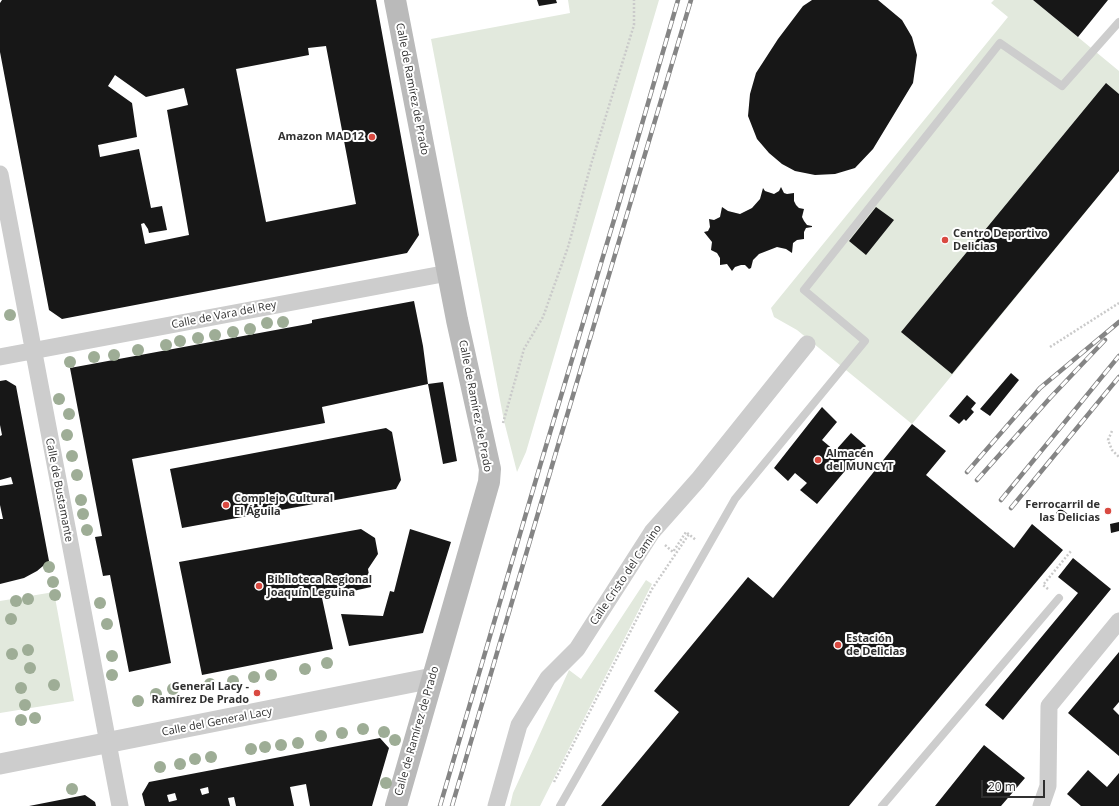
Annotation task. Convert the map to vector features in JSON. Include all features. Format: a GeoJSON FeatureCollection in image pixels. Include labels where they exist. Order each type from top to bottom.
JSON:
{"type":"FeatureCollection","features":[{"type":"Feature","properties":{"kind":"main road","name":"Calle de Ramírez de Prado"},"geometry":{"type":"LineString","coordinates":[[395,0],[448,273],[490,469],[490,482],[396,806]]}},
{"type":"Feature","properties":{"kind":"street","name":"Calle de Bustamante"},"geometry":{"type":"LineString","coordinates":[[0,174],[107,744],[120,806]]}},
{"type":"Feature","properties":{"kind":"street","name":"Calle de Vara del Rey"},"geometry":{"type":"LineString","coordinates":[[0,357],[448,273]]}},
{"type":"Feature","properties":{"kind":"street","name":"Calle Cristo del Camino"},"geometry":{"type":"LineString","coordinates":[[496,806],[519,725],[548,678],[577,649],[652,532],[698,480],[807,344]]}},
{"type":"Feature","properties":{"kind":"street"},"geometry":{"type":"LineString","coordinates":[[1041,806],[1048,786],[1049,706],[1119,621]]}},
{"type":"Feature","properties":{"kind":"street","name":"Calle del General Lacy"},"geometry":{"type":"LineString","coordinates":[[0,764],[107,744],[433,678]]}},
{"type":"Feature","properties":{"kind":"lane"},"geometry":{"type":"LineString","coordinates":[[560,806],[735,499],[865,341],[804,290],[1000,43],[1062,86],[1119,22]]}},
{"type":"Feature","properties":{"kind":"lane"},"geometry":{"type":"LineString","coordinates":[[882,806],[1059,598]]}},
{"type":"Feature","properties":{"kind":"path"},"geometry":{"type":"LineString","coordinates":[[502,428],[524,349],[543,318],[568,247],[592,161],[634,25],[634,0]]}},
{"type":"Feature","properties":{"kind":"path"},"geometry":{"type":"LineString","coordinates":[[1050,347],[1119,303]]}},
{"type":"Feature","properties":{"kind":"path"},"geometry":{"type":"LineString","coordinates":[[1112,431],[1108,440],[1112,450],[1119,457]]}},
{"type":"Feature","properties":{"kind":"path"},"geometry":{"type":"LineString","coordinates":[[553,785],[652,589],[687,533],[673,552]]}},
{"type":"Feature","properties":{"kind":"path"},"geometry":{"type":"LineString","coordinates":[[1059,598],[1044,585],[1070,551]]}},
{"type":"Feature","properties":{"kind":"shaded area"},"geometry":{"type":"Polygon","coordinates":[[[568,0],[659,0],[526,452],[517,472],[504,421],[431,39],[570,13],[568,0]]]}},
{"type":"Feature","properties":{"kind":"shaded area","name":"Centro Deportivo Delicias"},"geometry":{"type":"Polygon","coordinates":[[[994,0],[1033,0],[1119,71],[1119,171],[912,424],[797,330],[774,317],[771,308],[1008,17],[991,3],[994,0]]]}},
{"type":"Feature","properties":{"kind":"shaded area"},"geometry":{"type":"Polygon","coordinates":[[[646,580],[652,584],[540,806],[510,806],[513,793],[569,670],[581,679],[646,580]]]}},
{"type":"Feature","properties":{"kind":"shaded area"},"geometry":{"type":"Polygon","coordinates":[[[54,592],[74,701],[0,713],[0,601],[54,592]]]}},
{"type":"Feature","properties":{"kind":"building"},"geometry":{"type":"Polygon","coordinates":[[[2,0],[376,0],[419,235],[407,253],[62,319],[49,310],[0,52],[0,3],[2,0]],[[326,46],[308,48],[309,55],[236,69],[266,222],[356,204],[326,46]],[[115,75],[108,86],[132,103],[137,137],[98,145],[100,157],[139,149],[151,208],[162,206],[167,230],[149,233],[144,223],[141,224],[145,244],[189,235],[167,110],[188,105],[184,88],[146,97],[115,75]]]}},
{"type":"Feature","properties":{"kind":"building"},"geometry":{"type":"Polygon","coordinates":[[[537,0],[556,0],[557,3],[539,6],[537,0]]]}},
{"type":"Feature","properties":{"kind":"building"},"geometry":{"type":"Polygon","coordinates":[[[812,0],[878,0],[902,20],[912,37],[917,55],[913,83],[873,149],[855,168],[835,174],[815,175],[795,171],[782,164],[769,153],[757,139],[748,116],[750,94],[756,73],[778,39],[803,6],[812,0]]]}},
{"type":"Feature","properties":{"kind":"building"},"geometry":{"type":"Polygon","coordinates":[[[1033,0],[1108,0],[1078,37],[1033,0]]]}},
{"type":"Feature","properties":{"kind":"building"},"geometry":{"type":"Polygon","coordinates":[[[1106,83],[1119,94],[1119,171],[952,374],[901,332],[1106,83]]]}},
{"type":"Feature","properties":{"kind":"building"},"geometry":{"type":"Polygon","coordinates":[[[781,187],[784,193],[794,193],[794,201],[796,205],[799,208],[804,209],[802,217],[804,221],[807,225],[812,226],[806,228],[804,232],[804,239],[797,240],[793,243],[792,253],[786,249],[777,247],[759,254],[753,260],[751,268],[749,269],[745,265],[741,265],[735,267],[732,271],[727,264],[720,265],[720,258],[717,253],[711,250],[712,242],[704,232],[708,231],[710,227],[709,219],[714,220],[720,217],[722,207],[728,211],[740,214],[752,208],[760,199],[763,188],[765,191],[774,194],[779,191],[781,187]]]}},
{"type":"Feature","properties":{"kind":"building"},"geometry":{"type":"Polygon","coordinates":[[[876,207],[894,220],[866,255],[849,241],[876,207]]]}},
{"type":"Feature","properties":{"kind":"building"},"geometry":{"type":"Polygon","coordinates":[[[414,301],[423,346],[428,384],[322,407],[325,423],[132,459],[171,663],[129,672],[110,575],[103,576],[95,537],[102,536],[70,368],[308,324],[312,323],[312,320],[414,301]]]}},
{"type":"Feature","properties":{"kind":"building"},"geometry":{"type":"Polygon","coordinates":[[[1011,373],[1019,380],[990,416],[980,409],[1011,373]]]}},
{"type":"Feature","properties":{"kind":"building"},"geometry":{"type":"Polygon","coordinates":[[[6,380],[16,386],[49,561],[37,571],[24,578],[0,584],[0,519],[3,519],[0,505],[0,486],[13,484],[11,477],[0,480],[0,436],[2,435],[0,425],[0,381],[6,380]]]}},
{"type":"Feature","properties":{"kind":"building"},"geometry":{"type":"Polygon","coordinates":[[[443,382],[457,461],[443,464],[428,384],[443,382]]]}},
{"type":"Feature","properties":{"kind":"building"},"geometry":{"type":"Polygon","coordinates":[[[967,395],[976,403],[971,409],[974,412],[966,421],[964,419],[959,424],[949,416],[967,395]]]}},
{"type":"Feature","properties":{"kind":"building","name":"Almacén del MUNCYT"},"geometry":{"type":"Polygon","coordinates":[[[822,407],[837,422],[822,440],[835,451],[851,433],[866,446],[817,504],[800,490],[807,483],[795,473],[788,481],[774,468],[822,407]]]}},
{"type":"Feature","properties":{"kind":"building","name":"Estación de Delicias"},"geometry":{"type":"Polygon","coordinates":[[[912,424],[946,451],[926,475],[1014,548],[1032,524],[1063,550],[849,806],[601,806],[679,712],[654,691],[748,577],[773,598],[912,424]]]}},
{"type":"Feature","properties":{"kind":"building"},"geometry":{"type":"Polygon","coordinates":[[[386,428],[392,432],[401,480],[396,489],[182,528],[170,469],[386,428]]]}},
{"type":"Feature","properties":{"kind":"building"},"geometry":{"type":"Polygon","coordinates":[[[1060,508],[1068,514],[1064,519],[1056,513],[1060,508]]]}},
{"type":"Feature","properties":{"kind":"building"},"geometry":{"type":"Polygon","coordinates":[[[1119,522],[1119,531],[1111,533],[1110,524],[1119,522]]]}},
{"type":"Feature","properties":{"kind":"building"},"geometry":{"type":"Polygon","coordinates":[[[361,529],[375,538],[378,554],[368,569],[371,587],[322,598],[333,649],[202,675],[179,562],[361,529]]]}},
{"type":"Feature","properties":{"kind":"building"},"geometry":{"type":"Polygon","coordinates":[[[410,529],[451,542],[423,633],[349,646],[341,614],[383,616],[390,591],[394,592],[410,529]]]}},
{"type":"Feature","properties":{"kind":"building"},"geometry":{"type":"Polygon","coordinates":[[[1073,558],[1111,589],[1003,720],[985,705],[1078,593],[1058,577],[1073,558]]]}},
{"type":"Feature","properties":{"kind":"building"},"geometry":{"type":"Polygon","coordinates":[[[1119,652],[1119,702],[1113,709],[1119,715],[1119,756],[1068,713],[1119,652]]]}},
{"type":"Feature","properties":{"kind":"building"},"geometry":{"type":"Polygon","coordinates":[[[380,738],[389,748],[372,806],[310,806],[306,784],[290,787],[294,806],[236,806],[234,797],[228,798],[230,806],[145,806],[142,794],[149,782],[380,738]],[[208,787],[200,789],[202,795],[209,793],[208,787]],[[175,793],[167,795],[169,802],[177,800],[175,793]]]}},
{"type":"Feature","properties":{"kind":"building"},"geometry":{"type":"Polygon","coordinates":[[[984,745],[1025,778],[1001,806],[935,806],[984,745]]]}},
{"type":"Feature","properties":{"kind":"building"},"geometry":{"type":"Polygon","coordinates":[[[1088,770],[1107,787],[1119,773],[1119,806],[1081,806],[1067,794],[1088,770]]]}},
{"type":"Feature","properties":{"kind":"building"},"geometry":{"type":"Polygon","coordinates":[[[85,795],[95,802],[96,806],[29,806],[85,795]]]}},
{"type":"Feature","properties":{"kind":"railway"},"geometry":{"type":"LineString","coordinates":[[440,806],[678,0]]}},
{"type":"Feature","properties":{"kind":"railway"},"geometry":{"type":"LineString","coordinates":[[452,806],[691,0]]}},
{"type":"Feature","properties":{"kind":"railway"},"geometry":{"type":"LineString","coordinates":[[967,472],[1040,388],[1119,322]]}},
{"type":"Feature","properties":{"kind":"railway"},"geometry":{"type":"LineString","coordinates":[[977,480],[1050,398],[1105,340]]}},
{"type":"Feature","properties":{"kind":"railway"},"geometry":{"type":"LineString","coordinates":[[1001,500],[1119,356]]}},
{"type":"Feature","properties":{"kind":"railway"},"geometry":{"type":"LineString","coordinates":[[1011,508],[1119,377]]}},
{"type":"Feature","properties":{"kind":"place","name":"Amazon MAD12"},"geometry":{"type":"Point","coordinates":[372,137]}},
{"type":"Feature","properties":{"kind":"place","name":"Centro Deportivo Delicias"},"geometry":{"type":"Point","coordinates":[945,240]}},
{"type":"Feature","properties":{"kind":"place","name":"Almacén del MUNCYT"},"geometry":{"type":"Point","coordinates":[818,460]}},
{"type":"Feature","properties":{"kind":"place","name":"Complejo Cultural El Águila"},"geometry":{"type":"Point","coordinates":[226,505]}},
{"type":"Feature","properties":{"kind":"place","name":"Ferrocarril de las Delicias"},"geometry":{"type":"Point","coordinates":[1108,511]}},
{"type":"Feature","properties":{"kind":"place","name":"Biblioteca Regional Joaquín Leguina"},"geometry":{"type":"Point","coordinates":[259,586]}},
{"type":"Feature","properties":{"kind":"place","name":"Estación de Delicias"},"geometry":{"type":"Point","coordinates":[838,645]}},
{"type":"Feature","properties":{"kind":"place","name":"General Lacy - Ramírez De Prado"},"geometry":{"type":"Point","coordinates":[257,693]}}]}
